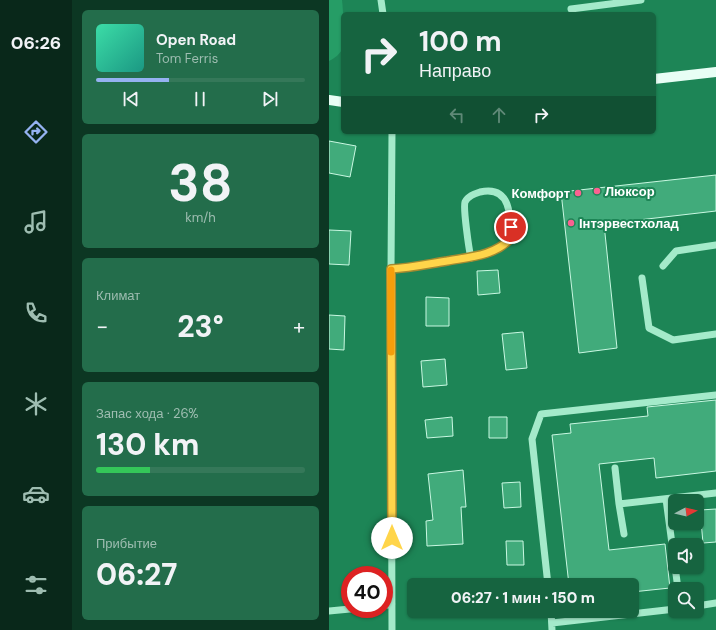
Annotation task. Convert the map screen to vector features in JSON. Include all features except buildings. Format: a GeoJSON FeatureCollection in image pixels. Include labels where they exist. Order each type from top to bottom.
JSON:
{"type":"FeatureCollection","features":[{"type":"Feature","properties":{"kind":"main road"},"geometry":{"type":"LineString","coordinates":[[656,79],[716,72]]}},
{"type":"Feature","properties":{"kind":"main road"},"geometry":{"type":"LineString","coordinates":[[329,100],[341,102]]}},
{"type":"Feature","properties":{"kind":"street"},"geometry":{"type":"LineString","coordinates":[[381,0],[383,12]]}},
{"type":"Feature","properties":{"kind":"street"},"geometry":{"type":"LineString","coordinates":[[571,9],[641,0]]}},
{"type":"Feature","properties":{"kind":"street"},"geometry":{"type":"LineString","coordinates":[[392,134],[392,566]]}},
{"type":"Feature","properties":{"kind":"street"},"geometry":{"type":"LineString","coordinates":[[391,269],[408,268],[471,258],[493,251],[505,245],[510,239],[510,220],[506,203],[502,195],[494,191],[477,193],[470,196],[465,203],[471,258]]}},
{"type":"Feature","properties":{"kind":"street"},"geometry":{"type":"LineString","coordinates":[[663,266],[676,251],[716,245]]}},
{"type":"Feature","properties":{"kind":"street"},"geometry":{"type":"LineString","coordinates":[[642,278],[649,328],[673,340],[716,334]]}},
{"type":"Feature","properties":{"kind":"street"},"geometry":{"type":"LineString","coordinates":[[547,578],[532,439],[541,414],[716,395]]}},
{"type":"Feature","properties":{"kind":"street"},"geometry":{"type":"LineString","coordinates":[[615,468],[624,534]]}},
{"type":"Feature","properties":{"kind":"street"},"geometry":{"type":"LineString","coordinates":[[619,504],[716,493]]}},
{"type":"Feature","properties":{"kind":"street"},"geometry":{"type":"LineString","coordinates":[[666,499],[677,582]]}},
{"type":"Feature","properties":{"kind":"street"},"geometry":{"type":"LineString","coordinates":[[704,605],[716,603]]}},
{"type":"Feature","properties":{"kind":"street"},"geometry":{"type":"LineString","coordinates":[[329,611],[341,610]]}},
{"type":"Feature","properties":{"kind":"street"},"geometry":{"type":"LineString","coordinates":[[552,626],[668,610]]}},
{"type":"Feature","properties":{"kind":"street"},"geometry":{"type":"LineString","coordinates":[[392,618],[392,630]]}},
{"type":"Feature","properties":{"kind":"green space"},"geometry":{"type":"Polygon","coordinates":[[[329,0],[342,0],[341,51],[329,61],[329,0]]]}},
{"type":"Feature","properties":{"kind":"slow traffic"},"geometry":{"type":"LineString","coordinates":[[391,270],[391,352]]}},
{"type":"Feature","properties":{"kind":"place","name":"Люксор"},"geometry":{"type":"Point","coordinates":[597,191]}},
{"type":"Feature","properties":{"kind":"place","name":"Комфорт"},"geometry":{"type":"Point","coordinates":[578,193]}},
{"type":"Feature","properties":{"kind":"place","name":"Інтэрвестхолад"},"geometry":{"type":"Point","coordinates":[571,223]}},
{"type":"Feature","properties":{"kind":"route"},"geometry":{"type":"LineString","coordinates":[[392,538],[391,269],[408,268],[450,260],[471,258],[493,251],[505,245],[510,239],[511,227]]}}]}
